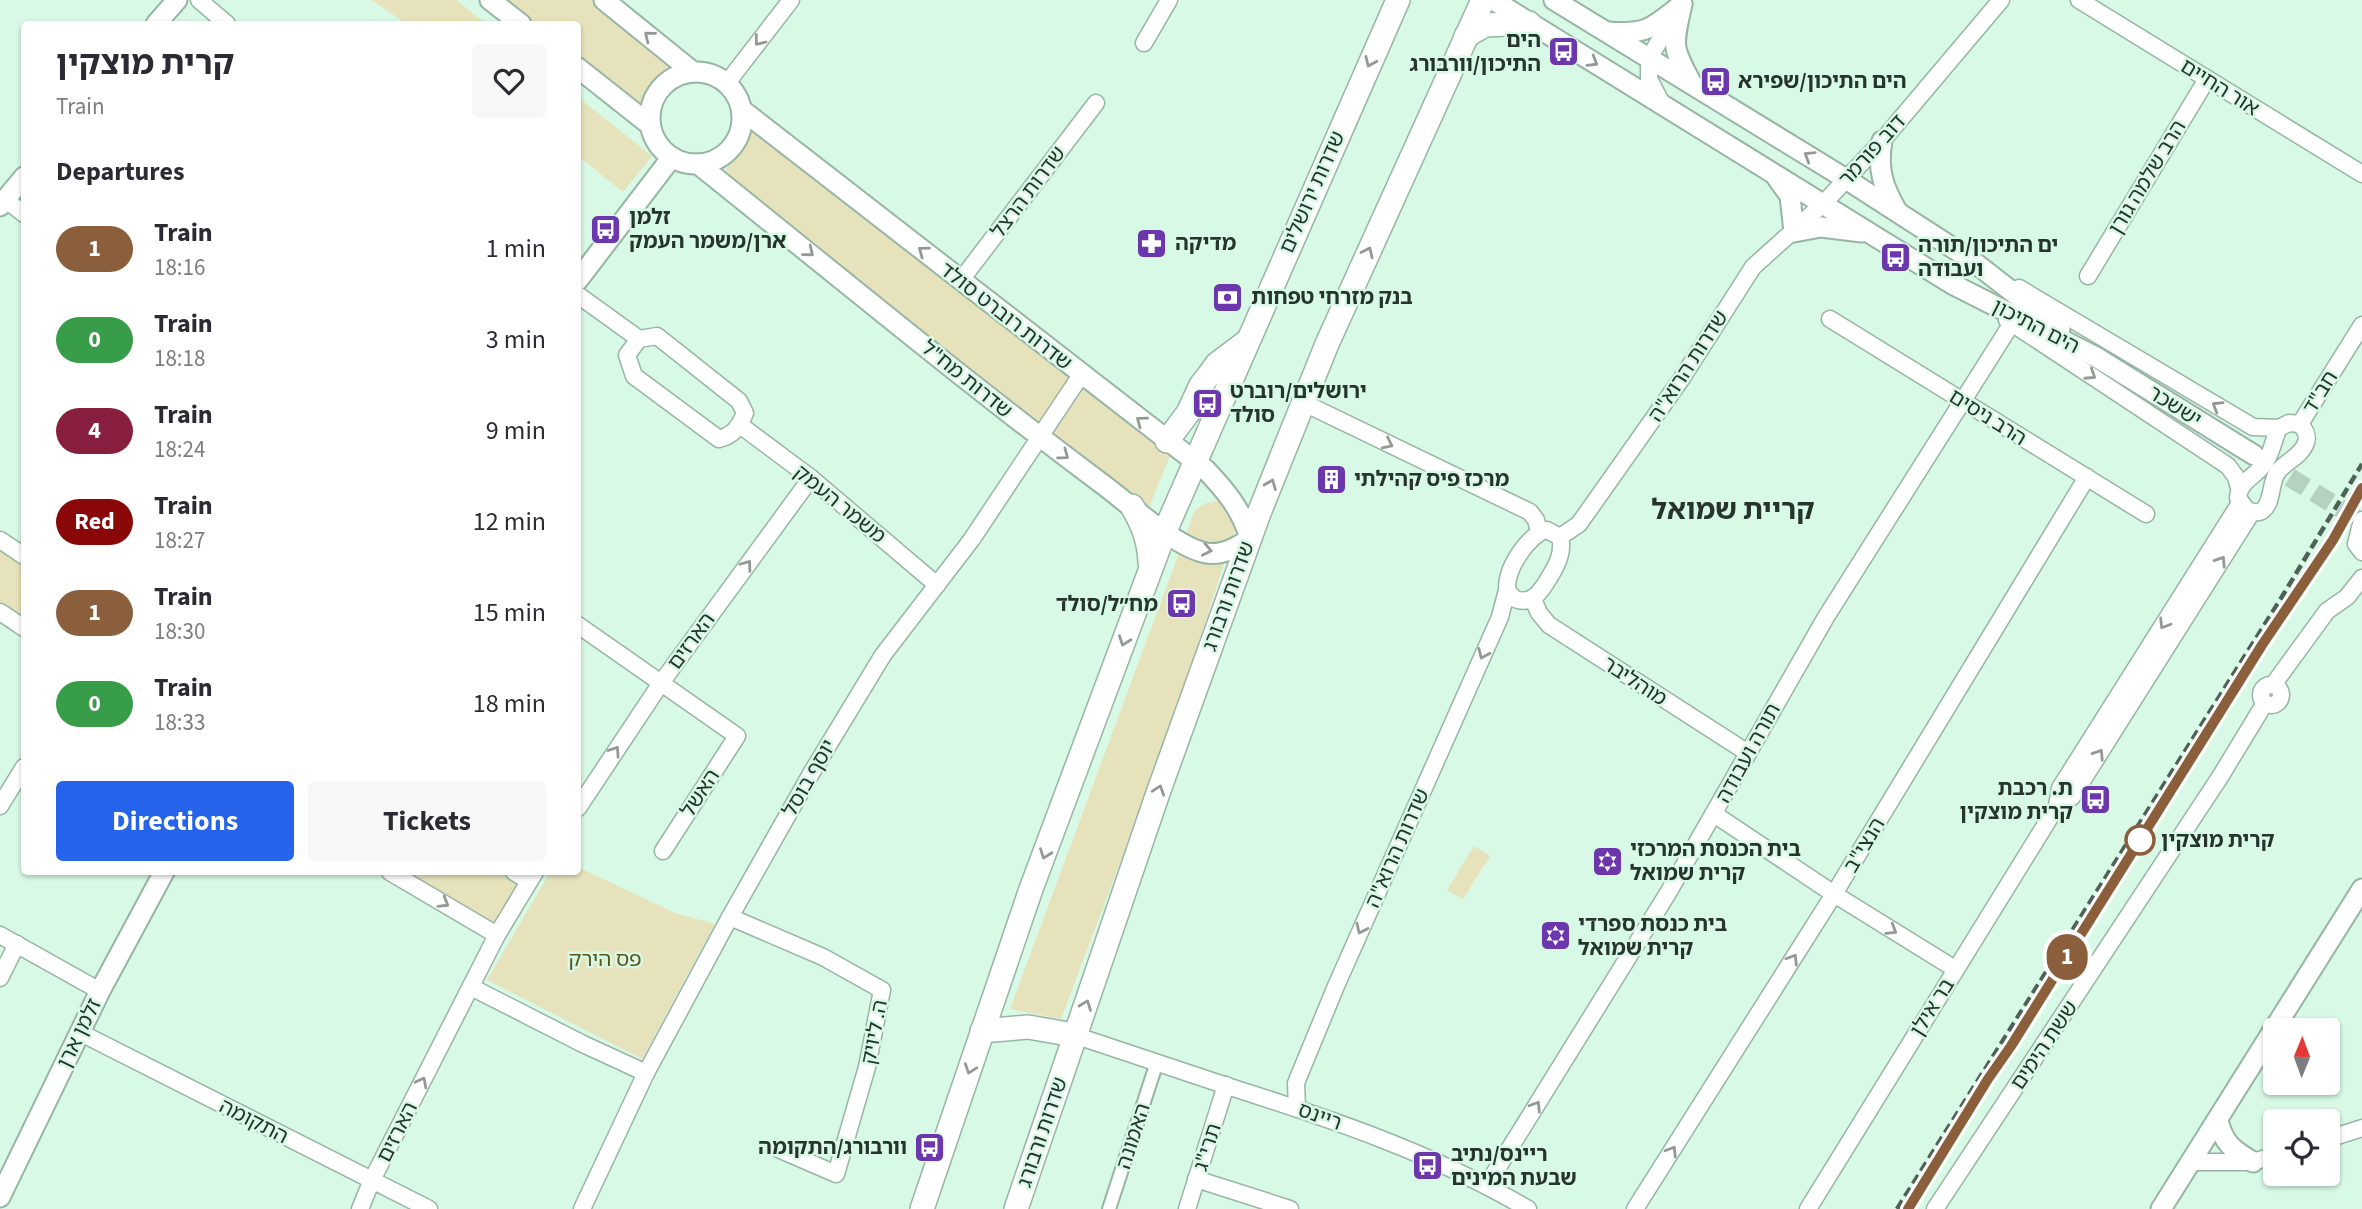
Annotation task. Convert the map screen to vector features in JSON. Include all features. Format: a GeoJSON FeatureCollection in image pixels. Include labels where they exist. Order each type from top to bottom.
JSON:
{"type":"FeatureCollection","features":[{"type":"Feature","properties":{"kind":"main road","name":"שדרות ירושלים"},"geometry":{"type":"LineString","coordinates":[[1195,463],[1398,0]]}},
{"type":"Feature","properties":{"kind":"main road","name":"שדרות ורבורג"},"geometry":{"type":"LineString","coordinates":[[1016,1209],[1158,793],[1250,538],[1352,286],[1483,0]]}},
{"type":"Feature","properties":{"kind":"main road"},"geometry":{"type":"LineString","coordinates":[[1466,36],[1485,25],[1529,23]]}},
{"type":"Feature","properties":{"kind":"main road"},"geometry":{"type":"LineString","coordinates":[[1167,441],[1188,413],[1201,385],[1217,364],[1248,341]]}},
{"type":"Feature","properties":{"kind":"main road"},"geometry":{"type":"LineString","coordinates":[[922,1209],[1031,889],[1165,531],[1195,463]]}},
{"type":"Feature","properties":{"kind":"main road"},"geometry":{"type":"LineString","coordinates":[[1132,506],[1144,526],[1149,542],[1151,569]]}},
{"type":"Feature","properties":{"kind":"main road","name":"ריינס"},"geometry":{"type":"LineString","coordinates":[[982,1031],[1028,1027],[1074,1035]]}},
{"type":"Feature","properties":{"kind":"street"},"geometry":{"type":"LineString","coordinates":[[159,21],[177,0]]}},
{"type":"Feature","properties":{"kind":"street"},"geometry":{"type":"LineString","coordinates":[[199,0],[224,21]]}},
{"type":"Feature","properties":{"kind":"street"},"geometry":{"type":"LineString","coordinates":[[490,0],[517,21]]}},
{"type":"Feature","properties":{"kind":"street"},"geometry":{"type":"LineString","coordinates":[[604,0],[693,72]]}},
{"type":"Feature","properties":{"kind":"street"},"geometry":{"type":"LineString","coordinates":[[727,83],[791,0]]}},
{"type":"Feature","properties":{"kind":"street"},"geometry":{"type":"LineString","coordinates":[[1144,43],[1169,0]]}},
{"type":"Feature","properties":{"kind":"street","name":"הים התיכון"},"geometry":{"type":"LineString","coordinates":[[1493,0],[1952,284],[2096,357]]}},
{"type":"Feature","properties":{"kind":"street","name":"הים התיכון"},"geometry":{"type":"LineString","coordinates":[[1554,0],[1846,179],[1970,259],[2096,357]]}},
{"type":"Feature","properties":{"kind":"street","name":"דוב פורמר"},"geometry":{"type":"LineString","coordinates":[[1824,203],[1882,141],[2001,0]]}},
{"type":"Feature","properties":{"kind":"street","name":"אור החיים"},"geometry":{"type":"LineString","coordinates":[[2079,0],[2362,174]]}},
{"type":"Feature","properties":{"kind":"street"},"geometry":{"type":"LineString","coordinates":[[1606,32],[1631,34],[1653,28],[1683,2]]}},
{"type":"Feature","properties":{"kind":"street"},"geometry":{"type":"LineString","coordinates":[[1662,104],[1649,79],[1649,58],[1683,2]]}},
{"type":"Feature","properties":{"kind":"street"},"geometry":{"type":"LineString","coordinates":[[1683,2],[1674,38],[1676,55],[1693,85]]}},
{"type":"Feature","properties":{"kind":"street"},"geometry":{"type":"LineString","coordinates":[[581,70],[650,125]]}},
{"type":"Feature","properties":{"kind":"street"},"geometry":{"type":"LineString","coordinates":[[693,72],[717,76],[727,83],[737,95],[742,110],[742,125],[737,140],[727,152],[714,160],[698,164],[672,157],[654,138],[650,125],[650,110],[660,89],[678,75],[693,72]]}},
{"type":"Feature","properties":{"kind":"street","name":"הרב שלמה גורן"},"geometry":{"type":"LineString","coordinates":[[2088,276],[2207,79]]}},
{"type":"Feature","properties":{"kind":"street","name":"שדרות הרצל"},"geometry":{"type":"LineString","coordinates":[[961,281],[1096,103]]}},
{"type":"Feature","properties":{"kind":"street","name":"שדרות רוברט סולד"},"geometry":{"type":"LineString","coordinates":[[742,110],[1195,463],[1229,494],[1250,538]]}},
{"type":"Feature","properties":{"kind":"street"},"geometry":{"type":"LineString","coordinates":[[1882,141],[1878,160],[1881,177],[1897,212]]}},
{"type":"Feature","properties":{"kind":"street"},"geometry":{"type":"LineString","coordinates":[[581,277],[672,157]]}},
{"type":"Feature","properties":{"kind":"street","name":"שדרות מח\"ל"},"geometry":{"type":"LineString","coordinates":[[698,164],[1041,438],[1177,541],[1206,553],[1220,553],[1250,538]]}},
{"type":"Feature","properties":{"kind":"street"},"geometry":{"type":"LineString","coordinates":[[1765,167],[1782,183],[1790,196],[1794,232],[1821,227],[1857,229],[1885,242]]}},
{"type":"Feature","properties":{"kind":"street"},"geometry":{"type":"LineString","coordinates":[[21,181],[3,203],[21,212]]}},
{"type":"Feature","properties":{"kind":"street","name":"שדרות הרוא\"ה"},"geometry":{"type":"LineString","coordinates":[[1560,537],[1579,524],[1682,378],[1753,267],[1824,203]]}},
{"type":"Feature","properties":{"kind":"street"},"geometry":{"type":"LineString","coordinates":[[1952,284],[2228,466],[2236,477],[2244,501],[2260,512],[2267,506],[2275,475],[2305,446],[2307,434],[2300,424],[2289,423],[2279,428],[2253,428],[1970,259]]}},
{"type":"Feature","properties":{"kind":"street"},"geometry":{"type":"LineString","coordinates":[[581,297],[639,339]]}},
{"type":"Feature","properties":{"kind":"street","name":"הרב ניסים"},"geometry":{"type":"LineString","coordinates":[[1830,319],[2146,514]]}},
{"type":"Feature","properties":{"kind":"street","name":"תורה ועבודה"},"geometry":{"type":"LineString","coordinates":[[1487,1185],[1714,814],[1826,617],[2012,323]]}},
{"type":"Feature","properties":{"kind":"street","name":"חב\"ד"},"geometry":{"type":"LineString","coordinates":[[2300,424],[2362,325]]}},
{"type":"Feature","properties":{"kind":"street"},"geometry":{"type":"LineString","coordinates":[[657,336],[739,401],[746,413],[730,436],[719,439],[634,376],[626,355],[639,339],[657,336]]}},
{"type":"Feature","properties":{"kind":"street","name":"יששכר"},"geometry":{"type":"LineString","coordinates":[[2096,357],[2254,455]]}},
{"type":"Feature","properties":{"kind":"street","name":"יוסף בוסל"},"geometry":{"type":"LineString","coordinates":[[582,1209],[646,1073],[812,772],[883,655],[972,539],[1081,375]]}},
{"type":"Feature","properties":{"kind":"street"},"geometry":{"type":"LineString","coordinates":[[1304,403],[1530,512],[1539,531],[1547,530],[1560,537],[1562,545],[1559,559],[1546,583],[1533,599],[1523,601],[1513,597],[1507,590]]}},
{"type":"Feature","properties":{"kind":"street","name":"משמר העמק"},"geometry":{"type":"LineString","coordinates":[[740,425],[811,478],[937,585]]}},
{"type":"Feature","properties":{"kind":"street"},"geometry":{"type":"LineString","coordinates":[[2244,501],[2267,460],[2279,428]]}},
{"type":"Feature","properties":{"kind":"street","name":"הנצי\"ב"},"geometry":{"type":"LineString","coordinates":[[1635,1209],[1834,894],[2087,477]]}},
{"type":"Feature","properties":{"kind":"street","name":"הארזים"},"geometry":{"type":"LineString","coordinates":[[581,803],[661,683],[811,478]]}},
{"type":"Feature","properties":{"kind":"street","name":"בר אילן"},"geometry":{"type":"LineString","coordinates":[[1808,1209],[2057,806],[2060,788],[2244,501]]}},
{"type":"Feature","properties":{"kind":"street"},"geometry":{"type":"LineString","coordinates":[[2362,520],[2356,544],[2362,552]]}},
{"type":"Feature","properties":{"kind":"street","name":"שדרות הרוא\"ה"},"geometry":{"type":"LineString","coordinates":[[1297,1108],[1296,1083],[1340,975],[1500,617],[1513,566],[1530,539],[1539,531]]}},
{"type":"Feature","properties":{"kind":"street"},"geometry":{"type":"LineString","coordinates":[[0,540],[21,554]]}},
{"type":"Feature","properties":{"kind":"street","name":"ששת הימים"},"geometry":{"type":"LineString","coordinates":[[1935,1209],[2220,778],[2265,703],[2261,697],[2262,691],[2266,686],[2273,685],[2326,611],[2347,597],[2362,578]]}},
{"type":"Feature","properties":{"kind":"street","name":"מוהליבר"},"geometry":{"type":"LineString","coordinates":[[1533,599],[1539,613],[1549,625],[1748,753]]}},
{"type":"Feature","properties":{"kind":"street"},"geometry":{"type":"LineString","coordinates":[[0,612],[21,626]]}},
{"type":"Feature","properties":{"kind":"street"},"geometry":{"type":"LineString","coordinates":[[581,627],[661,683]]}},
{"type":"Feature","properties":{"kind":"street","name":"האשל"},"geometry":{"type":"LineString","coordinates":[[661,683],[737,736],[663,851]]}},
{"type":"Feature","properties":{"kind":"street"},"geometry":{"type":"LineString","coordinates":[[0,806],[21,772]]}},
{"type":"Feature","properties":{"kind":"street"},"geometry":{"type":"LineString","coordinates":[[1714,814],[1834,894],[1955,969]]}},
{"type":"Feature","properties":{"kind":"street","name":"זלמן ארן"},"geometry":{"type":"LineString","coordinates":[[0,1197],[79,1032],[162,875]]}},
{"type":"Feature","properties":{"kind":"street"},"geometry":{"type":"LineString","coordinates":[[395,875],[497,935]]}},
{"type":"Feature","properties":{"kind":"street","name":"הארזים"},"geometry":{"type":"LineString","coordinates":[[360,1209],[372,1180],[497,935],[532,876]]}},
{"type":"Feature","properties":{"kind":"street"},"geometry":{"type":"LineString","coordinates":[[2161,1209],[2362,889]]}},
{"type":"Feature","properties":{"kind":"street","name":"ה. ליויק"},"geometry":{"type":"LineString","coordinates":[[730,917],[823,957],[883,990],[867,1067],[835,1174],[776,1148]]}},
{"type":"Feature","properties":{"kind":"street"},"geometry":{"type":"LineString","coordinates":[[0,935],[100,991]]}},
{"type":"Feature","properties":{"kind":"street"},"geometry":{"type":"LineString","coordinates":[[0,978],[17,944]]}},
{"type":"Feature","properties":{"kind":"street"},"geometry":{"type":"LineString","coordinates":[[471,986],[646,1073]]}},
{"type":"Feature","properties":{"kind":"street","name":"התקומה"},"geometry":{"type":"LineString","coordinates":[[79,1032],[429,1209]]}},
{"type":"Feature","properties":{"kind":"street","name":"ריינס"},"geometry":{"type":"LineString","coordinates":[[1074,1035],[1297,1108],[1421,1154],[1487,1185],[1528,1209]]}},
{"type":"Feature","properties":{"kind":"street"},"geometry":{"type":"LineString","coordinates":[[1066,1061],[1084,1046],[1104,1045]]}},
{"type":"Feature","properties":{"kind":"street","name":"האמונה"},"geometry":{"type":"LineString","coordinates":[[1109,1209],[1157,1062]]}},
{"type":"Feature","properties":{"kind":"street","name":"תרי\"ג"},"geometry":{"type":"LineString","coordinates":[[1187,1209],[1226,1085]]}},
{"type":"Feature","properties":{"kind":"street"},"geometry":{"type":"LineString","coordinates":[[2218,1121],[2222,1138],[2235,1151],[2253,1162]]}},
{"type":"Feature","properties":{"kind":"street"},"geometry":{"type":"LineString","coordinates":[[2340,1135],[2362,1128]]}},
{"type":"Feature","properties":{"kind":"street"},"geometry":{"type":"LineString","coordinates":[[2191,1162],[2253,1162],[2263,1159]]}},
{"type":"Feature","properties":{"kind":"street"},"geometry":{"type":"LineString","coordinates":[[1196,1180],[1290,1209]]}},
{"type":"Feature","properties":{"kind":"green space"},"geometry":{"type":"Polygon","coordinates":[[[371,0],[456,0],[483,21],[402,21],[371,0]]]}},
{"type":"Feature","properties":{"kind":"green space"},"geometry":{"type":"Polygon","coordinates":[[[493,0],[603,0],[675,63],[636,113],[581,69],[581,21],[520,21],[493,0]]]}},
{"type":"Feature","properties":{"kind":"green space"},"geometry":{"type":"Polygon","coordinates":[[[581,99],[652,156],[623,192],[581,158],[581,99]]]}},
{"type":"Feature","properties":{"kind":"green space"},"geometry":{"type":"Polygon","coordinates":[[[756,127],[1073,377],[1040,430],[718,181],[756,127]]]}},
{"type":"Feature","properties":{"kind":"green space"},"geometry":{"type":"Polygon","coordinates":[[[1083,384],[1172,451],[1147,512],[1048,437],[1083,384]]]}},
{"type":"Feature","properties":{"kind":"green space"},"geometry":{"type":"Polygon","coordinates":[[[1218,501],[1230,506],[1238,520],[1172,726],[1061,1019],[1010,1009],[1195,510],[1206,503],[1218,501]]]}},
{"type":"Feature","properties":{"kind":"green space"},"geometry":{"type":"Polygon","coordinates":[[[0,551],[21,564],[21,617],[0,603],[0,551]]]}},
{"type":"Feature","properties":{"kind":"green space"},"geometry":{"type":"Polygon","coordinates":[[[1474,846],[1490,856],[1463,899],[1447,890],[1474,846]]]}},
{"type":"Feature","properties":{"kind":"green space","name":"פס הירק"},"geometry":{"type":"Polygon","coordinates":[[[581,868],[675,913],[715,924],[642,1059],[487,980],[548,875],[581,875],[581,868]]]}},
{"type":"Feature","properties":{"kind":"green space"},"geometry":{"type":"Polygon","coordinates":[[[406,875],[507,875],[521,884],[495,928],[406,875]]]}},
{"type":"Feature","properties":{"kind":"tunnel"},"geometry":{"type":"LineString","coordinates":[[2265,462],[2362,522]]}},
{"type":"Feature","properties":{"kind":"railway"},"geometry":{"type":"LineString","coordinates":[[1897,1209],[2280,600],[2362,464]]}},
{"type":"Feature","properties":{"kind":"railway"},"geometry":{"type":"LineString","coordinates":[[2296,593],[2333,539],[2362,488]]}},
{"type":"Feature","properties":{"kind":"train","name":"1"},"geometry":{"type":"LineString","coordinates":[[1908,1209],[2262,645],[2333,540],[2362,488]]}},
{"type":"Feature","properties":{"kind":"place","name":"הים התיכון/וורבורג"},"geometry":{"type":"Point","coordinates":[1564,52]}},
{"type":"Feature","properties":{"kind":"place","name":"הים התיכון/שפירא"},"geometry":{"type":"Point","coordinates":[1715,81]}},
{"type":"Feature","properties":{"kind":"place","name":"זלמן ארן/משמר העמק"},"geometry":{"type":"Point","coordinates":[606,229]}},
{"type":"Feature","properties":{"kind":"place","name":"מדיקה"},"geometry":{"type":"Point","coordinates":[1152,243]}},
{"type":"Feature","properties":{"kind":"place","name":"ים התיכון/תורה ועבודה"},"geometry":{"type":"Point","coordinates":[1895,257]}},
{"type":"Feature","properties":{"kind":"place","name":"בנק מזרחי טפחות"},"geometry":{"type":"Point","coordinates":[1228,297]}},
{"type":"Feature","properties":{"kind":"place","name":"ירושלים/רוברט סולד"},"geometry":{"type":"Point","coordinates":[1207,403]}},
{"type":"Feature","properties":{"kind":"place","name":"מרכז פיס קהילתי"},"geometry":{"type":"Point","coordinates":[1331,479]}},
{"type":"Feature","properties":{"kind":"place","name":"מח״ל/סולד"},"geometry":{"type":"Point","coordinates":[1181,604]}},
{"type":"Feature","properties":{"kind":"place","name":"ת. רכבת קרית מוצקין"},"geometry":{"type":"Point","coordinates":[2096,800]}},
{"type":"Feature","properties":{"kind":"place","name":"קרית מוצקין"},"geometry":{"type":"Point","coordinates":[2140,840]}},
{"type":"Feature","properties":{"kind":"place","name":"בית הכנסת המרכזי קרית שמואל"},"geometry":{"type":"Point","coordinates":[1607,861]}},
{"type":"Feature","properties":{"kind":"place","name":"בית כנסת ספרדי קרית שמואל"},"geometry":{"type":"Point","coordinates":[1555,936]}},
{"type":"Feature","properties":{"kind":"place","name":"וורבורג/התקומה"},"geometry":{"type":"Point","coordinates":[930,1147]}},
{"type":"Feature","properties":{"kind":"place","name":"ריינס/נתיב שבעת המינים"},"geometry":{"type":"Point","coordinates":[1428,1166]}},
{"type":"Feature","properties":{"kind":"district","name":"קריית שמואל"},"geometry":{"type":"Point","coordinates":[1733,510]}}]}
